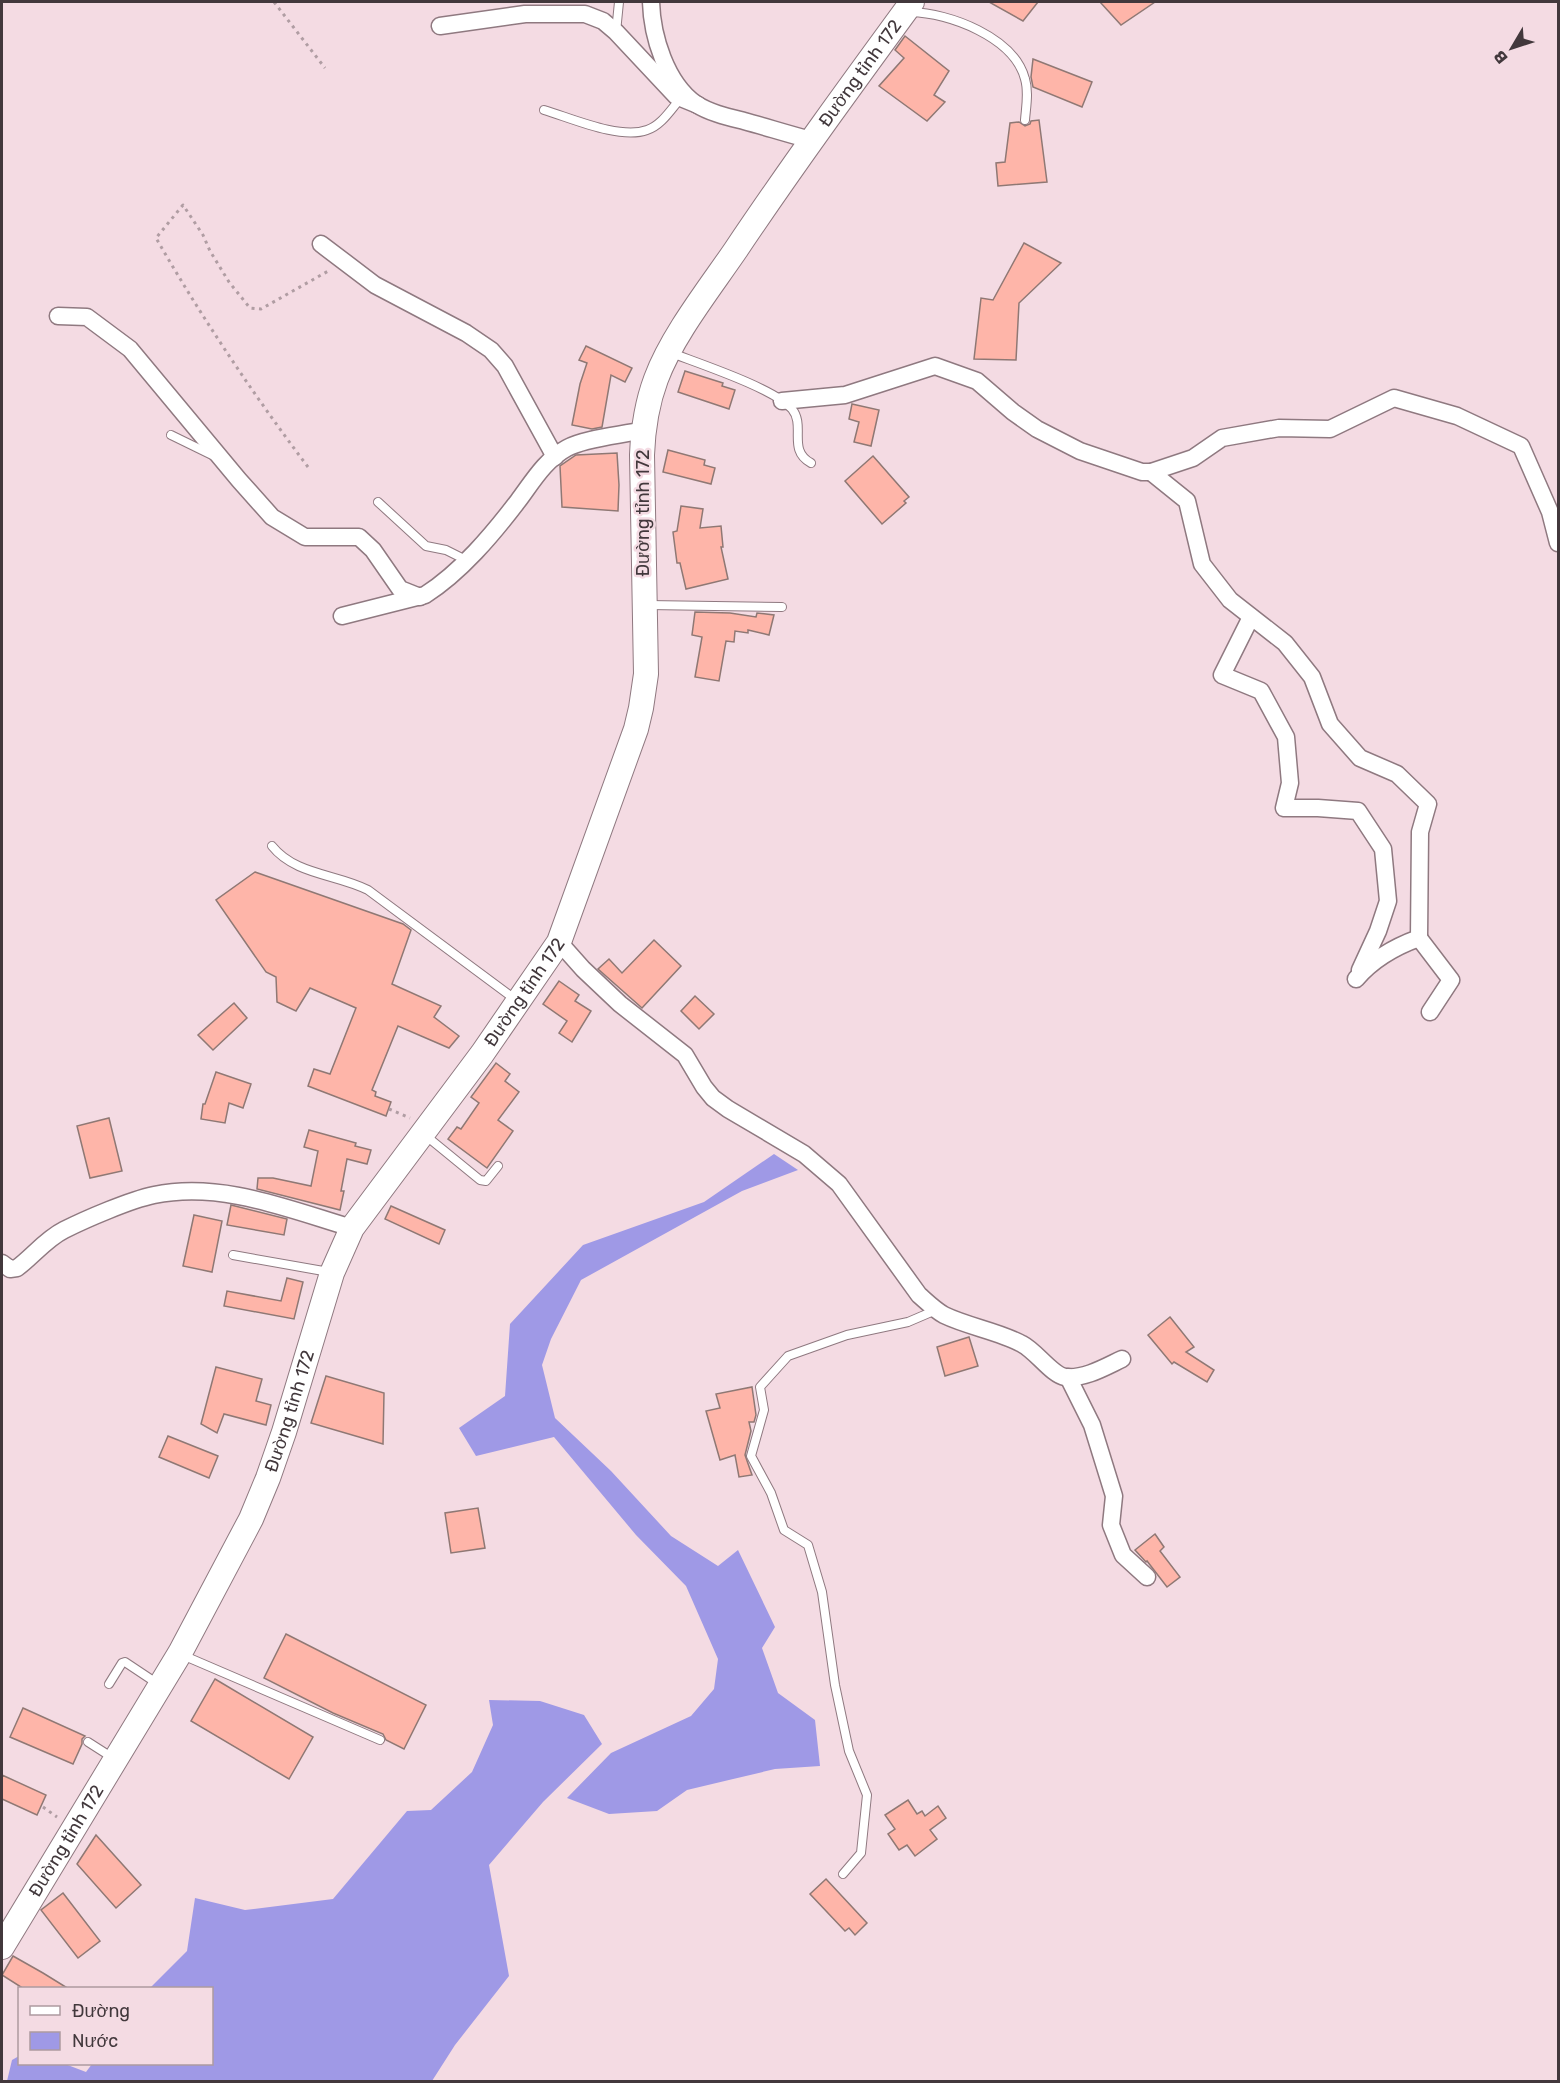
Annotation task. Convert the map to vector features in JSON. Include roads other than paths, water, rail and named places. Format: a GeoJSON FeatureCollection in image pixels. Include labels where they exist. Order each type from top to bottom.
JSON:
{"type":"FeatureCollection","features":[{"type":"Feature","properties":{"kind":"main road","name":"Đường tỉnh 172"},"geometry":{"type":"LineString","coordinates":[[2,1947],[180,1653],[251,1519],[268,1478],[332,1273],[352,1228],[518,1002],[559,942],[636,729],[641,708],[646,674],[643,430],[657,377],[669,352],[709,288],[811,140],[908,7]]}},
{"type":"Feature","properties":{"kind":"street"},"geometry":{"type":"LineString","coordinates":[[651,2],[652,24],[671,73],[688,98],[698,105]]}},
{"type":"Feature","properties":{"kind":"street"},"geometry":{"type":"LineString","coordinates":[[440,26],[525,14],[585,14],[603,21],[616,32],[676,96],[716,113],[811,140]]}},
{"type":"Feature","properties":{"kind":"street"},"geometry":{"type":"LineString","coordinates":[[321,244],[375,285],[472,336],[491,350],[505,366],[555,457]]}},
{"type":"Feature","properties":{"kind":"street"},"geometry":{"type":"LineString","coordinates":[[58,316],[87,317],[130,350],[272,517],[305,537],[359,537],[373,550],[400,589],[420,597]]}},
{"type":"Feature","properties":{"kind":"street"},"geometry":{"type":"LineString","coordinates":[[782,401],[845,395],[935,366],[977,381],[1012,412],[1037,429],[1072,447],[1142,472],[1151,472],[1193,458],[1222,438],[1279,428],[1330,429],[1394,398],[1457,416],[1521,446],[1550,512],[1558,543]]}},
{"type":"Feature","properties":{"kind":"street"},"geometry":{"type":"LineString","coordinates":[[342,616],[420,597],[437,588],[498,526],[544,465],[568,447],[643,430]]}},
{"type":"Feature","properties":{"kind":"street"},"geometry":{"type":"LineString","coordinates":[[1151,472],[1187,501],[1202,564],[1230,600],[1285,644],[1312,677],[1330,724],[1360,758],[1397,774],[1428,804],[1420,832],[1419,938],[1451,980],[1430,1012]]}},
{"type":"Feature","properties":{"kind":"street"},"geometry":{"type":"LineString","coordinates":[[1251,616],[1222,675],[1261,691],[1286,737],[1290,783],[1284,808],[1358,811],[1383,849],[1388,901],[1378,931],[1356,979],[1366,967],[1396,947],[1419,938]]}},
{"type":"Feature","properties":{"kind":"street"},"geometry":{"type":"LineString","coordinates":[[559,942],[583,969],[620,1004],[685,1055],[713,1098],[804,1154],[839,1184],[919,1295],[937,1310],[951,1318],[1022,1344],[1059,1376],[1084,1375],[1122,1359]]}},
{"type":"Feature","properties":{"kind":"street"},"geometry":{"type":"LineString","coordinates":[[2,1263],[10,1269],[17,1268],[62,1231],[129,1203],[153,1195],[175,1192],[198,1191],[245,1197],[352,1228]]}},
{"type":"Feature","properties":{"kind":"street"},"geometry":{"type":"LineString","coordinates":[[1068,1377],[1092,1425],[1114,1496],[1111,1525],[1123,1555],[1147,1577]]}},
{"type":"Feature","properties":{"kind":"lane"},"geometry":{"type":"LineString","coordinates":[[616,32],[619,2]]}},
{"type":"Feature","properties":{"kind":"lane"},"geometry":{"type":"LineString","coordinates":[[908,7],[945,16],[969,26],[1014,56],[1025,78],[1027,98],[1025,120]]}},
{"type":"Feature","properties":{"kind":"lane"},"geometry":{"type":"LineString","coordinates":[[544,110],[617,131],[635,133],[649,130],[661,122],[681,98]]}},
{"type":"Feature","properties":{"kind":"lane"},"geometry":{"type":"LineString","coordinates":[[669,352],[721,372],[782,401],[793,411],[796,418],[799,451],[802,458],[811,463]]}},
{"type":"Feature","properties":{"kind":"lane"},"geometry":{"type":"LineString","coordinates":[[171,435],[223,460]]}},
{"type":"Feature","properties":{"kind":"lane"},"geometry":{"type":"LineString","coordinates":[[378,502],[426,546],[446,550],[466,560]]}},
{"type":"Feature","properties":{"kind":"lane"},"geometry":{"type":"LineString","coordinates":[[644,605],[782,608]]}},
{"type":"Feature","properties":{"kind":"lane"},"geometry":{"type":"LineString","coordinates":[[272,846],[288,862],[357,884],[368,890],[518,1002]]}},
{"type":"Feature","properties":{"kind":"lane"},"geometry":{"type":"LineString","coordinates":[[422,1133],[480,1180],[486,1181],[498,1166]]}},
{"type":"Feature","properties":{"kind":"lane"},"geometry":{"type":"LineString","coordinates":[[232,1255],[332,1273]]}},
{"type":"Feature","properties":{"kind":"lane"},"geometry":{"type":"LineString","coordinates":[[843,1874],[861,1853],[867,1795],[849,1751],[835,1685],[822,1592],[808,1545],[784,1530],[771,1493],[751,1456],[764,1410],[760,1387],[788,1356],[847,1335],[908,1322],[937,1310]]}},
{"type":"Feature","properties":{"kind":"lane"},"geometry":{"type":"LineString","coordinates":[[180,1653],[380,1740]]}},
{"type":"Feature","properties":{"kind":"lane"},"geometry":{"type":"LineString","coordinates":[[109,1684],[125,1662],[160,1686]]}},
{"type":"Feature","properties":{"kind":"lane"},"geometry":{"type":"LineString","coordinates":[[88,1742],[116,1760]]}},
{"type":"Feature","properties":{"kind":"water"},"geometry":{"type":"Polygon","coordinates":[[[774,1154],[798,1170],[742,1191],[581,1280],[551,1339],[542,1365],[555,1418],[611,1471],[671,1536],[718,1566],[738,1550],[775,1627],[762,1648],[778,1693],[815,1720],[820,1766],[775,1769],[687,1790],[657,1811],[609,1814],[567,1798],[611,1753],[691,1716],[714,1689],[718,1659],[686,1586],[636,1535],[554,1437],[476,1456],[459,1428],[505,1396],[510,1324],[583,1245],[704,1202],[774,1154]]]}},
{"type":"Feature","properties":{"kind":"water"},"geometry":{"type":"Polygon","coordinates":[[[489,1700],[540,1701],[584,1715],[602,1744],[543,1802],[489,1865],[509,1976],[455,2045],[432,2081],[7,2081],[12,2060],[18,2057],[18,2065],[68,2065],[86,2072],[91,2065],[213,2065],[213,1987],[151,1987],[187,1951],[195,1898],[245,1910],[333,1899],[407,1811],[431,1810],[472,1772],[493,1725],[489,1700]]]}}]}
